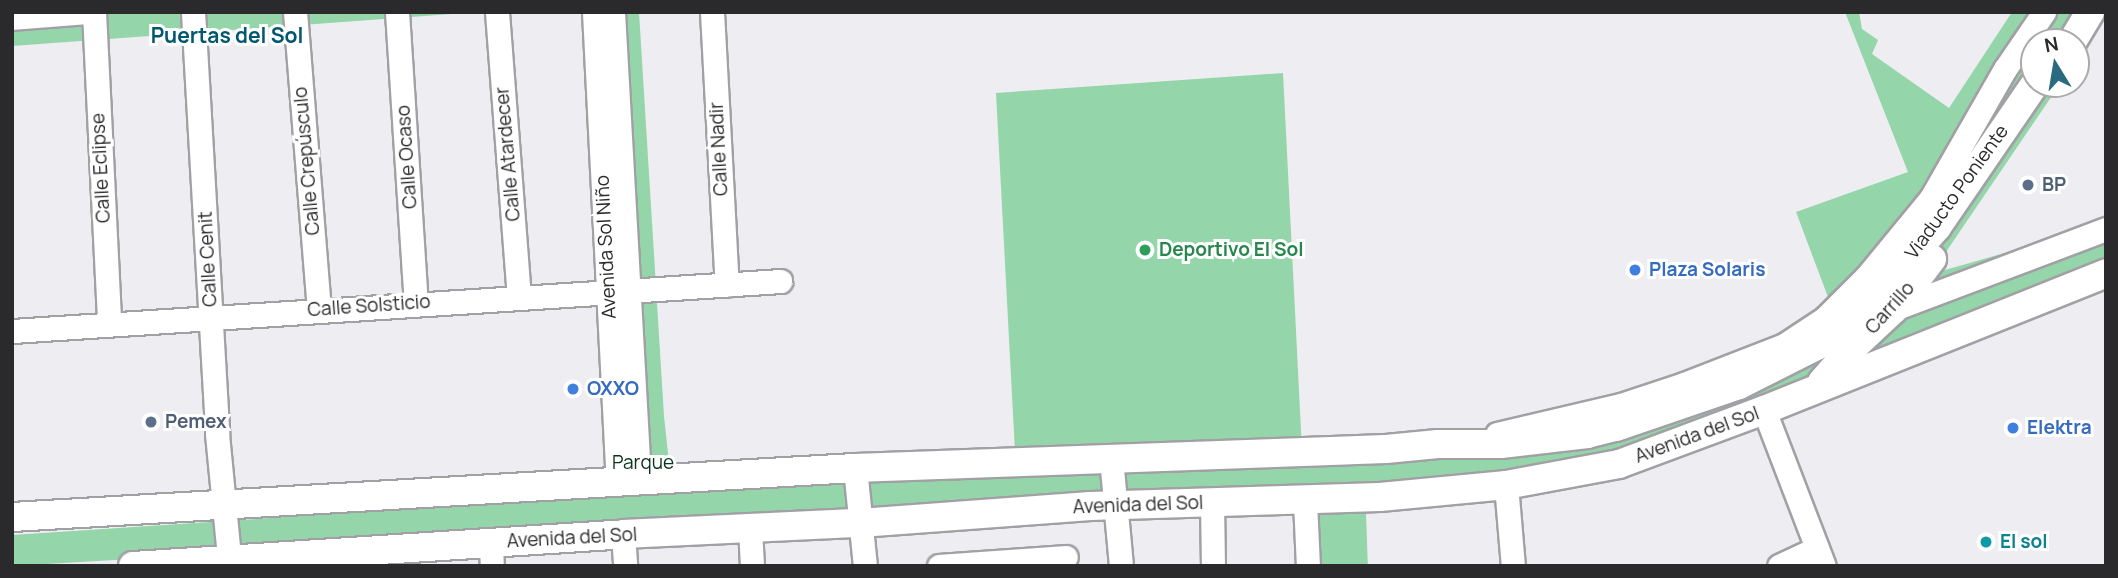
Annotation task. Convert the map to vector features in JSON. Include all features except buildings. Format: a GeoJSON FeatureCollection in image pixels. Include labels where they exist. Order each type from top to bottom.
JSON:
{"type":"FeatureCollection","features":[{"type":"Feature","properties":{"kind":"main road"},"geometry":{"type":"LineString","coordinates":[[2067,28],[2076,12]]}},
{"type":"Feature","properties":{"kind":"main road"},"geometry":{"type":"LineString","coordinates":[[2080,28],[2090,12]]}},
{"type":"Feature","properties":{"kind":"main road","name":"Viaducto Poniente"},"geometry":{"type":"LineString","coordinates":[[1616,427],[1739,385],[1828,340],[1869,305],[1937,227],[2025,98]]}},
{"type":"Feature","properties":{"kind":"main road","name":"Carrillo"},"geometry":{"type":"LineString","coordinates":[[1819,386],[1847,354],[1894,309],[1982,191],[2038,98]]}},
{"type":"Feature","properties":{"kind":"main road","name":"Avenida del Sol"},"geometry":{"type":"LineString","coordinates":[[133,566],[491,554],[623,534],[860,523],[1116,505],[1305,501],[1506,485],[1619,464],[1764,410],[2106,273]]}},
{"type":"Feature","properties":{"kind":"main road","name":"Avenida del Sol"},"geometry":{"type":"LineString","coordinates":[[12,517],[855,468],[1386,449],[1438,444],[1501,444],[1616,427]]}},
{"type":"Feature","properties":{"kind":"street"},"geometry":{"type":"LineString","coordinates":[[12,18],[91,12]]}},
{"type":"Feature","properties":{"kind":"street","name":"Calle Eclipse"},"geometry":{"type":"LineString","coordinates":[[91,12],[109,323]]}},
{"type":"Feature","properties":{"kind":"street","name":"Calle Cenit"},"geometry":{"type":"LineString","coordinates":[[193,12],[223,505],[230,562]]}},
{"type":"Feature","properties":{"kind":"street","name":"Calle Crepúsculo"},"geometry":{"type":"LineString","coordinates":[[295,12],[318,309]]}},
{"type":"Feature","properties":{"kind":"street","name":"Calle Ocaso"},"geometry":{"type":"LineString","coordinates":[[397,12],[416,303]]}},
{"type":"Feature","properties":{"kind":"street","name":"Calle Atardecer"},"geometry":{"type":"LineString","coordinates":[[497,12],[519,297]]}},
{"type":"Feature","properties":{"kind":"street","name":"Avenida Sol Niño"},"geometry":{"type":"LineString","coordinates":[[594,12],[619,291],[629,481]]}},
{"type":"Feature","properties":{"kind":"street","name":"Avenida Sol Niño"},"geometry":{"type":"LineString","coordinates":[[613,12],[619,291]]}},
{"type":"Feature","properties":{"kind":"street","name":"Calle Nadir"},"geometry":{"type":"LineString","coordinates":[[712,12],[727,285]]}},
{"type":"Feature","properties":{"kind":"street","name":"Avenida del Sol"},"geometry":{"type":"LineString","coordinates":[[1438,444],[1502,433],[1634,401],[1784,345],[1825,318],[1866,277],[1931,198],[2006,69],[2044,12]]}},
{"type":"Feature","properties":{"kind":"street"},"geometry":{"type":"LineString","coordinates":[[1894,309],[2106,229]]}},
{"type":"Feature","properties":{"kind":"street","name":"Calle Solsticio"},"geometry":{"type":"LineString","coordinates":[[12,331],[780,281]]}},
{"type":"Feature","properties":{"kind":"street"},"geometry":{"type":"LineString","coordinates":[[1764,410],[1821,557],[1779,566]]}},
{"type":"Feature","properties":{"kind":"street"},"geometry":{"type":"LineString","coordinates":[[1111,458],[1121,566]]}},
{"type":"Feature","properties":{"kind":"street"},"geometry":{"type":"LineString","coordinates":[[855,468],[865,566]]}},
{"type":"Feature","properties":{"kind":"street"},"geometry":{"type":"LineString","coordinates":[[1506,485],[1513,566]]}},
{"type":"Feature","properties":{"kind":"street"},"geometry":{"type":"LineString","coordinates":[[1305,501],[1308,566]]}},
{"type":"Feature","properties":{"kind":"street"},"geometry":{"type":"LineString","coordinates":[[1212,503],[1213,566]]}},
{"type":"Feature","properties":{"kind":"street"},"geometry":{"type":"LineString","coordinates":[[750,528],[752,566]]}},
{"type":"Feature","properties":{"kind":"street"},"geometry":{"type":"LineString","coordinates":[[623,534],[625,566]]}},
{"type":"Feature","properties":{"kind":"street"},"geometry":{"type":"LineString","coordinates":[[939,566],[1066,557]]}},
{"type":"Feature","properties":{"kind":"green space"},"geometry":{"type":"Polygon","coordinates":[[[12,12],[479,12],[12,46],[12,12]]]}},
{"type":"Feature","properties":{"kind":"green space","name":"Parque"},"geometry":{"type":"Polygon","coordinates":[[[587,12],[639,12],[664,416],[672,491],[1016,471],[996,93],[1283,73],[1302,450],[1536,438],[1715,373],[1831,305],[1796,212],[1908,172],[1845,12],[1859,12],[1862,29],[1878,40],[1872,54],[1949,108],[2012,12],[2106,12],[2090,37],[2090,28],[2020,28],[2020,98],[2050,98],[1931,274],[2106,224],[2106,269],[1811,388],[1528,478],[12,566],[12,535],[618,495],[587,12]]]}},
{"type":"Feature","properties":{"kind":"green space"},"geometry":{"type":"Polygon","coordinates":[[[1366,513],[1368,566],[1319,566],[1317,515],[1366,513]]]}},
{"type":"Feature","properties":{"kind":"place","name":"BP"},"geometry":{"type":"Point","coordinates":[2028,185]}},
{"type":"Feature","properties":{"kind":"place","name":"Deportivo El Sol"},"geometry":{"type":"Point","coordinates":[1145,250]}},
{"type":"Feature","properties":{"kind":"place","name":"Plaza Solaris"},"geometry":{"type":"Point","coordinates":[1635,270]}},
{"type":"Feature","properties":{"kind":"place","name":"OXXO"},"geometry":{"type":"Point","coordinates":[573,389]}},
{"type":"Feature","properties":{"kind":"place","name":"Pemex"},"geometry":{"type":"Point","coordinates":[151,422]}},
{"type":"Feature","properties":{"kind":"place","name":"Elektra"},"geometry":{"type":"Point","coordinates":[2013,428]}},
{"type":"Feature","properties":{"kind":"place","name":"El sol"},"geometry":{"type":"Point","coordinates":[1986,542]}},
{"type":"Feature","properties":{"kind":"district","name":"Puertas del Sol"},"geometry":{"type":"Point","coordinates":[227,35]}}]}
